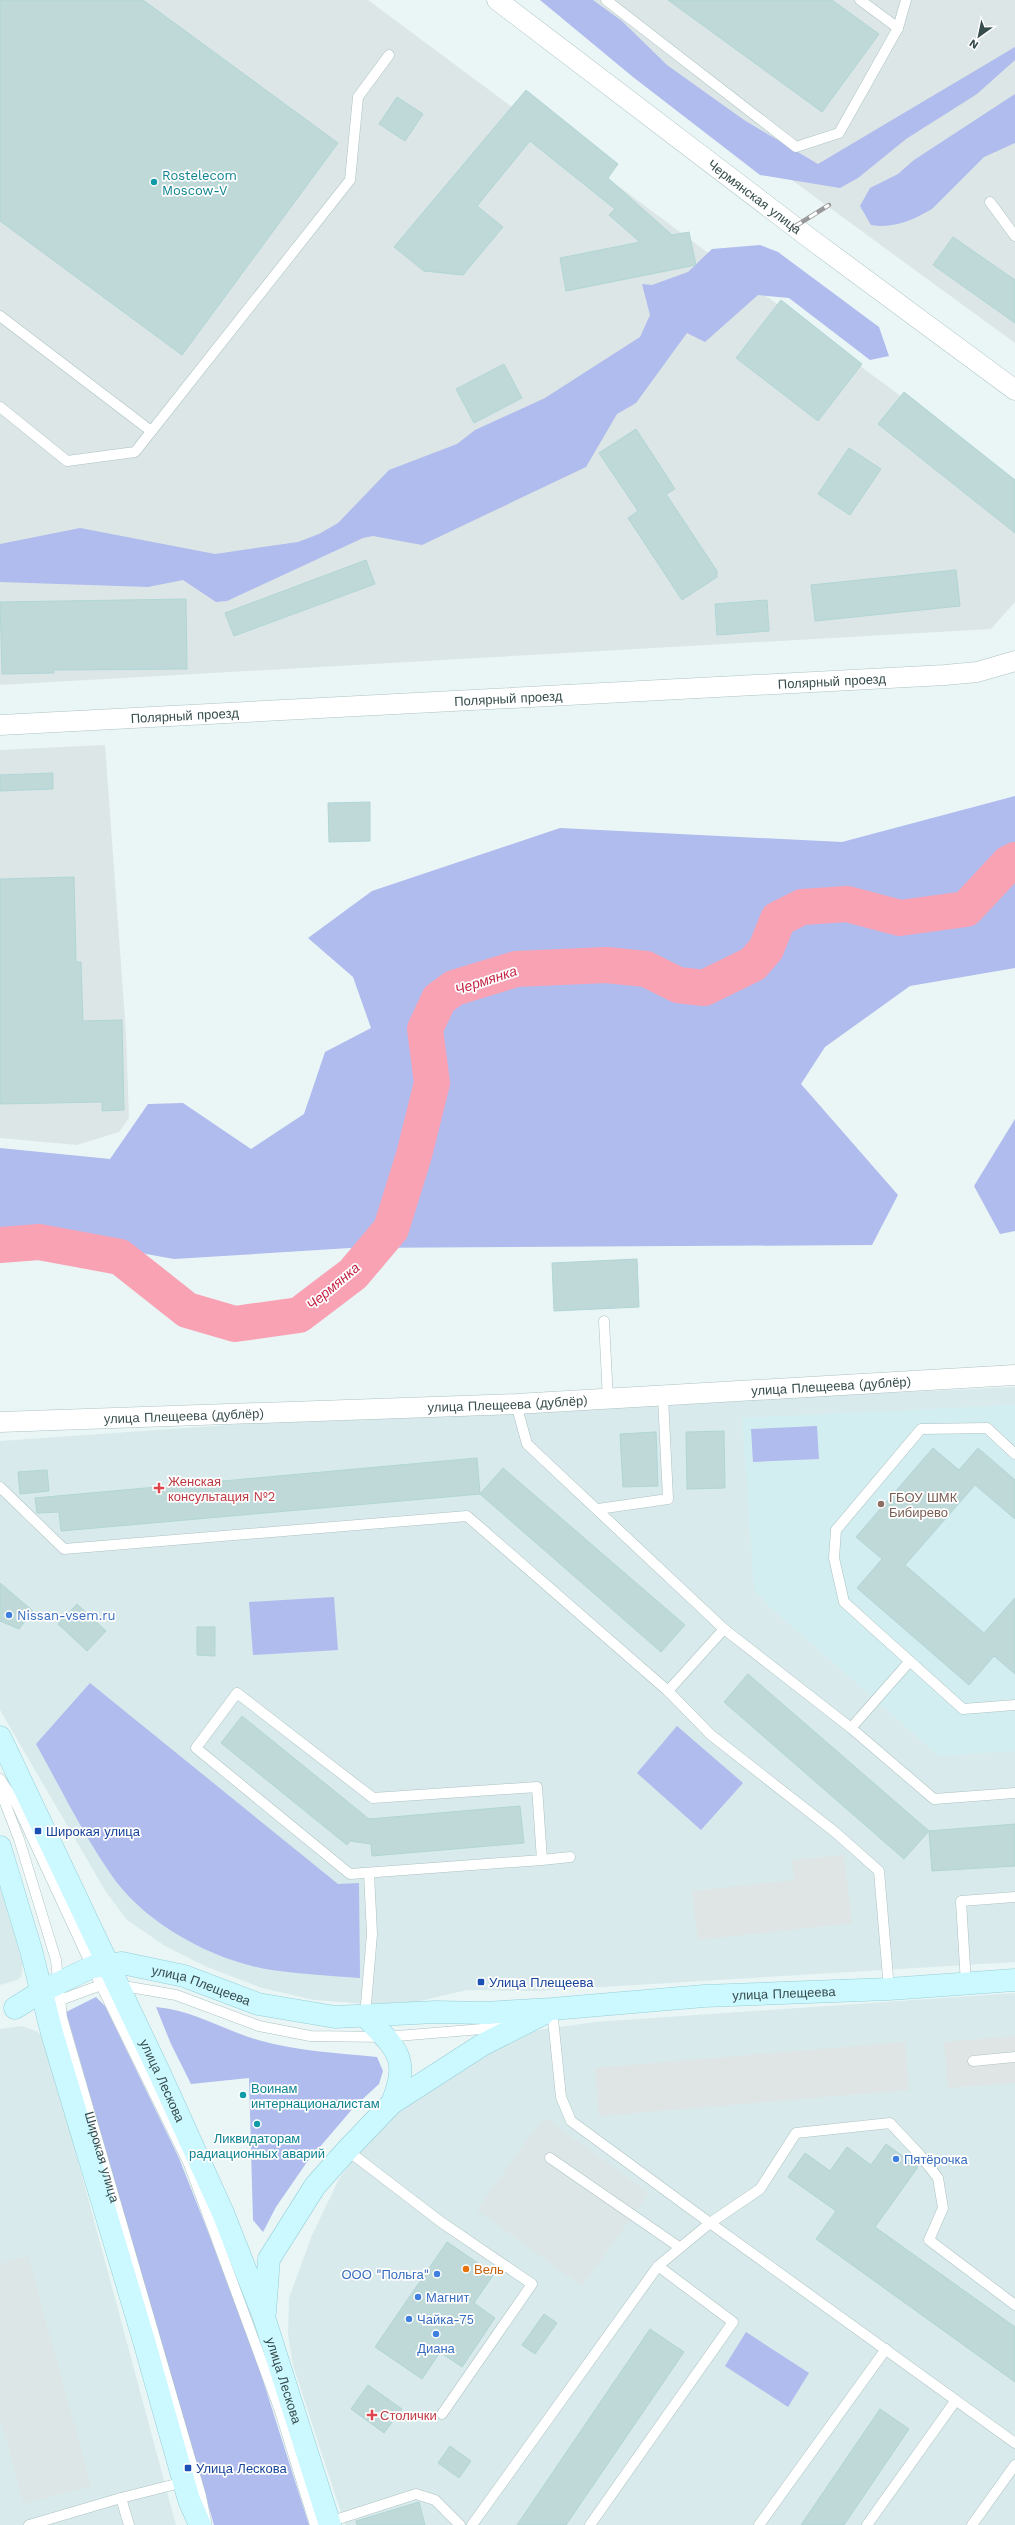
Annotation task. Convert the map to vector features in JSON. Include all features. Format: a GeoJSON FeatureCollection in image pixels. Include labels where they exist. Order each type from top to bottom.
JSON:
{"type":"FeatureCollection","features":[{"type":"Feature","properties":{"kind":"main road","name":"улица Лескова"},"geometry":{"type":"LineString","coordinates":[[0,1737],[12,1757],[105,1975],[223,2213],[264,2317],[325,2524]]}},
{"type":"Feature","properties":{"kind":"main road"},"geometry":{"type":"LineString","coordinates":[[0,1847],[51,1995],[184,2482],[200,2525]]}},
{"type":"Feature","properties":{"kind":"main road","name":"улица Плещеева"},"geometry":{"type":"LineString","coordinates":[[8,2009],[105,1975],[122,1962],[184,1976],[258,2004],[335,2017],[436,2012],[484,2013],[552,2009],[704,1996],[889,1989],[1015,1980]]}},
{"type":"Feature","properties":{"kind":"main road","name":"улица Плещеева"},"geometry":{"type":"LineString","coordinates":[[264,2317],[269,2259],[315,2186],[347,2150],[392,2103],[482,2045],[552,2009]]}},
{"type":"Feature","properties":{"kind":"main road","name":"улица Плещеева"},"geometry":{"type":"LineString","coordinates":[[366,2016],[398,2053],[402,2066],[400,2085],[392,2103]]}},
{"type":"Feature","properties":{"kind":"street","name":"Чермянская улица"},"geometry":{"type":"LineString","coordinates":[[497,0],[812,240],[1015,390]]}},
{"type":"Feature","properties":{"kind":"street","name":"Полярный проезд"},"geometry":{"type":"LineString","coordinates":[[0,725],[945,675],[977,672],[1015,660]]}},
{"type":"Feature","properties":{"kind":"street","name":"улица Плещеева (дублёр)"},"geometry":{"type":"LineString","coordinates":[[0,1422],[608,1400],[1015,1375]]}},
{"type":"Feature","properties":{"kind":"lane"},"geometry":{"type":"LineString","coordinates":[[606,0],[796,147],[839,133],[898,28],[906,0]]}},
{"type":"Feature","properties":{"kind":"lane"},"geometry":{"type":"LineString","coordinates":[[860,0],[898,28]]}},
{"type":"Feature","properties":{"kind":"lane"},"geometry":{"type":"LineString","coordinates":[[0,407],[67,461],[135,452],[350,180],[358,97],[389,55]]}},
{"type":"Feature","properties":{"kind":"lane"},"geometry":{"type":"LineString","coordinates":[[990,202],[1015,236]]}},
{"type":"Feature","properties":{"kind":"lane"},"geometry":{"type":"LineString","coordinates":[[0,316],[151,431]]}},
{"type":"Feature","properties":{"kind":"lane"},"geometry":{"type":"LineString","coordinates":[[604,1321],[608,1400]]}},
{"type":"Feature","properties":{"kind":"lane"},"geometry":{"type":"LineString","coordinates":[[598,1509],[668,1499],[663,1397]]}},
{"type":"Feature","properties":{"kind":"lane"},"geometry":{"type":"LineString","coordinates":[[516,1404],[527,1444],[598,1509],[724,1629],[851,1728],[934,1798],[1015,1793]]}},
{"type":"Feature","properties":{"kind":"lane"},"geometry":{"type":"LineString","coordinates":[[1015,1454],[987,1428],[921,1429],[836,1530],[834,1558],[844,1602],[963,1708],[1015,1705]]}},
{"type":"Feature","properties":{"kind":"lane"},"geometry":{"type":"LineString","coordinates":[[0,1487],[64,1549],[467,1516],[668,1691],[711,1735],[835,1832],[880,1872],[889,1989]]}},
{"type":"Feature","properties":{"kind":"lane"},"geometry":{"type":"LineString","coordinates":[[668,1691],[724,1629]]}},
{"type":"Feature","properties":{"kind":"lane"},"geometry":{"type":"LineString","coordinates":[[851,1728],[910,1661]]}},
{"type":"Feature","properties":{"kind":"lane"},"geometry":{"type":"LineString","coordinates":[[542,1860],[537,1787],[373,1798],[237,1693],[196,1748],[350,1874],[542,1860],[570,1857]]}},
{"type":"Feature","properties":{"kind":"lane"},"geometry":{"type":"LineString","coordinates":[[0,1779],[17,1805],[105,1975],[176,1995],[233,2018],[267,2028],[310,2036],[385,2037],[517,2027]]}},
{"type":"Feature","properties":{"kind":"lane","name":"Широкая улица"},"geometry":{"type":"LineString","coordinates":[[0,1790],[19,1839],[54,1952],[51,1995],[62,2018],[201,2496],[206,2514],[206,2525]]}},
{"type":"Feature","properties":{"kind":"lane"},"geometry":{"type":"LineString","coordinates":[[366,2016],[372,1934],[369,1873]]}},
{"type":"Feature","properties":{"kind":"lane"},"geometry":{"type":"LineString","coordinates":[[966,1984],[960,1901],[1015,1897]]}},
{"type":"Feature","properties":{"kind":"lane","name":"улица Лескова"},"geometry":{"type":"LineString","coordinates":[[105,1975],[189,2164],[280,2411],[325,2524]]}},
{"type":"Feature","properties":{"kind":"lane"},"geometry":{"type":"LineString","coordinates":[[552,2009],[561,2098],[571,2120],[710,2223],[1015,2443]]}},
{"type":"Feature","properties":{"kind":"lane"},"geometry":{"type":"LineString","coordinates":[[973,2061],[1015,2057]]}},
{"type":"Feature","properties":{"kind":"lane"},"geometry":{"type":"LineString","coordinates":[[472,2525],[658,2266],[679,2247],[710,2223],[760,2189],[796,2133],[890,2123],[920,2155],[938,2178],[943,2208],[929,2240],[1015,2305]]}},
{"type":"Feature","properties":{"kind":"lane"},"geometry":{"type":"LineString","coordinates":[[347,2150],[442,2222],[532,2284],[442,2414]]}},
{"type":"Feature","properties":{"kind":"lane"},"geometry":{"type":"LineString","coordinates":[[550,2158],[679,2247]]}},
{"type":"Feature","properties":{"kind":"lane"},"geometry":{"type":"LineString","coordinates":[[590,2525],[734,2322],[658,2266]]}},
{"type":"Feature","properties":{"kind":"lane"},"geometry":{"type":"LineString","coordinates":[[759,2525],[886,2349]]}},
{"type":"Feature","properties":{"kind":"lane"},"geometry":{"type":"LineString","coordinates":[[867,2525],[956,2400]]}},
{"type":"Feature","properties":{"kind":"lane"},"geometry":{"type":"LineString","coordinates":[[972,2525],[1015,2465]]}},
{"type":"Feature","properties":{"kind":"lane"},"geometry":{"type":"LineString","coordinates":[[29,2525],[121,2498],[184,2482]]}},
{"type":"Feature","properties":{"kind":"lane"},"geometry":{"type":"LineString","coordinates":[[325,2524],[416,2494],[435,2500],[460,2525]]}},
{"type":"Feature","properties":{"kind":"lane"},"geometry":{"type":"LineString","coordinates":[[121,2498],[129,2525]]}},
{"type":"Feature","properties":{"kind":"shaded area"},"geometry":{"type":"Polygon","coordinates":[[[0,0],[368,0],[1015,481],[1015,602],[991,629],[0,685],[0,0]]]}},
{"type":"Feature","properties":{"kind":"shaded area"},"geometry":{"type":"Polygon","coordinates":[[[540,0],[593,0],[622,21],[667,65],[744,120],[818,164],[1015,47],[1015,60],[977,94],[906,139],[858,178],[840,188],[760,175],[633,77],[540,0]]]}},
{"type":"Feature","properties":{"kind":"shaded area"},"geometry":{"type":"Polygon","coordinates":[[[545,0],[1015,0],[1015,343],[545,0]]]}},
{"type":"Feature","properties":{"kind":"shaded area"},"geometry":{"type":"Polygon","coordinates":[[[1015,94],[1015,143],[984,157],[932,209],[918,217],[895,225],[871,225],[860,206],[870,188],[898,174],[914,160],[1015,94]]]}},
{"type":"Feature","properties":{"kind":"shaded area"},"geometry":{"type":"Polygon","coordinates":[[[760,245],[778,252],[879,327],[889,356],[870,360],[789,298],[758,295],[705,342],[687,333],[636,403],[617,414],[586,467],[422,545],[373,536],[363,538],[227,601],[216,602],[183,580],[148,587],[0,582],[0,544],[80,528],[215,554],[298,542],[319,534],[338,523],[389,470],[457,444],[475,430],[545,398],[640,337],[650,315],[642,284],[652,285],[688,272],[712,249],[760,245]]]}},
{"type":"Feature","properties":{"kind":"shaded area"},"geometry":{"type":"Polygon","coordinates":[[[105,745],[126,1033],[129,1118],[119,1132],[77,1145],[0,1138],[0,750],[105,745]]]}},
{"type":"Feature","properties":{"kind":"shaded area"},"geometry":{"type":"Polygon","coordinates":[[[1015,796],[1015,968],[910,986],[825,1047],[801,1084],[898,1195],[872,1245],[350,1248],[174,1259],[29,1233],[0,1236],[0,1148],[110,1159],[148,1104],[183,1103],[251,1149],[304,1114],[325,1052],[371,1028],[353,977],[308,938],[372,891],[560,828],[842,842],[1015,796]]]}},
{"type":"Feature","properties":{"kind":"shaded area"},"geometry":{"type":"Polygon","coordinates":[[[1015,1119],[1015,1231],[1000,1234],[974,1186],[1015,1119]]]}},
{"type":"Feature","properties":{"kind":"shaded area"},"geometry":{"type":"Polygon","coordinates":[[[1015,1387],[1015,1962],[535,1991],[467,1990],[416,2002],[369,2004],[314,2000],[262,1988],[205,1966],[165,1946],[127,1920],[106,1892],[0,1710],[0,1441],[313,1419],[1015,1387]]]}},
{"type":"Feature","properties":{"kind":"shaded area","name":"ГБОУ ШМК Бибирево"},"geometry":{"type":"Polygon","coordinates":[[[1015,1405],[1015,1751],[939,1756],[769,1606],[754,1589],[742,1418],[1015,1405]]]}},
{"type":"Feature","properties":{"kind":"shaded area"},"geometry":{"type":"Polygon","coordinates":[[[817,1426],[819,1459],[753,1462],[751,1429],[817,1426]]]}},
{"type":"Feature","properties":{"kind":"shaded area"},"geometry":{"type":"Polygon","coordinates":[[[334,1597],[338,1650],[253,1655],[249,1602],[334,1597]]]}},
{"type":"Feature","properties":{"kind":"shaded area"},"geometry":{"type":"Polygon","coordinates":[[[90,1683],[338,1884],[359,1883],[360,1978],[272,1970],[226,1958],[181,1937],[141,1908],[124,1891],[110,1873],[90,1842],[36,1744],[90,1683]]]}},
{"type":"Feature","properties":{"kind":"shaded area"},"geometry":{"type":"Polygon","coordinates":[[[677,1726],[743,1783],[701,1830],[637,1773],[677,1726]]]}},
{"type":"Feature","properties":{"kind":"shaded area"},"geometry":{"type":"Polygon","coordinates":[[[844,1855],[852,1923],[698,1940],[692,1891],[794,1880],[792,1860],[844,1855]]]}},
{"type":"Feature","properties":{"kind":"shaded area"},"geometry":{"type":"Polygon","coordinates":[[[0,1887],[23,1964],[21,1977],[17,1980],[0,1985],[0,1887]]]}},
{"type":"Feature","properties":{"kind":"shaded area"},"geometry":{"type":"Polygon","coordinates":[[[1015,1993],[1015,2525],[345,2525],[293,2365],[288,2335],[289,2298],[312,2235],[339,2179],[368,2138],[392,2116],[444,2075],[531,2031],[595,2022],[1015,1993]]]}},
{"type":"Feature","properties":{"kind":"shaded area"},"geometry":{"type":"Polygon","coordinates":[[[96,1997],[105,2006],[179,2158],[260,2371],[309,2525],[214,2525],[66,2012],[96,1997]]]}},
{"type":"Feature","properties":{"kind":"shaded area"},"geometry":{"type":"Polygon","coordinates":[[[156,2007],[195,2016],[245,2036],[273,2044],[317,2051],[377,2057],[383,2071],[379,2084],[354,2107],[307,2162],[276,2207],[263,2232],[253,2220],[249,2078],[191,2084],[171,2044],[156,2007]]]}},
{"type":"Feature","properties":{"kind":"shaded area"},"geometry":{"type":"Polygon","coordinates":[[[22,2026],[38,2032],[46,2042],[176,2525],[0,2525],[0,2029],[22,2026]]]}},
{"type":"Feature","properties":{"kind":"shaded area"},"geometry":{"type":"Polygon","coordinates":[[[1015,2036],[1015,2083],[948,2088],[944,2042],[1015,2036]]]}},
{"type":"Feature","properties":{"kind":"shaded area"},"geometry":{"type":"Polygon","coordinates":[[[905,2042],[909,2090],[599,2116],[595,2068],[905,2042]]]}},
{"type":"Feature","properties":{"kind":"shaded area"},"geometry":{"type":"Polygon","coordinates":[[[544,2117],[649,2193],[582,2286],[477,2210],[544,2117]]]}},
{"type":"Feature","properties":{"kind":"shaded area"},"geometry":{"type":"Polygon","coordinates":[[[28,2256],[91,2486],[24,2504],[0,2418],[0,2264],[28,2256]]]}},
{"type":"Feature","properties":{"kind":"shaded area"},"geometry":{"type":"Polygon","coordinates":[[[746,2332],[809,2373],[788,2407],[725,2366],[746,2332]]]}},
{"type":"Feature","properties":{"kind":"building","name":"Rostelecom Moscow-V"},"geometry":{"type":"Polygon","coordinates":[[[0,0],[143,0],[338,143],[182,355],[0,221],[0,0]]]}},
{"type":"Feature","properties":{"kind":"building"},"geometry":{"type":"Polygon","coordinates":[[[668,0],[832,0],[879,34],[822,112],[668,0]]]}},
{"type":"Feature","properties":{"kind":"building"},"geometry":{"type":"Polygon","coordinates":[[[526,90],[618,164],[608,178],[672,235],[689,232],[696,265],[566,291],[560,258],[640,242],[609,215],[615,209],[530,141],[477,206],[503,227],[463,275],[424,271],[394,247],[526,90]]]}},
{"type":"Feature","properties":{"kind":"building"},"geometry":{"type":"Polygon","coordinates":[[[397,97],[423,114],[405,141],[379,124],[397,97]]]}},
{"type":"Feature","properties":{"kind":"building"},"geometry":{"type":"Polygon","coordinates":[[[953,237],[1015,280],[1015,323],[933,265],[953,237]]]}},
{"type":"Feature","properties":{"kind":"building"},"geometry":{"type":"Polygon","coordinates":[[[781,300],[862,364],[818,421],[736,358],[781,300]]]}},
{"type":"Feature","properties":{"kind":"building"},"geometry":{"type":"Polygon","coordinates":[[[504,364],[522,398],[474,423],[456,389],[504,364]]]}},
{"type":"Feature","properties":{"kind":"building"},"geometry":{"type":"Polygon","coordinates":[[[904,392],[1015,480],[1015,533],[878,424],[904,392]]]}},
{"type":"Feature","properties":{"kind":"building"},"geometry":{"type":"Polygon","coordinates":[[[636,429],[675,489],[666,494],[717,571],[717,577],[682,600],[628,518],[638,511],[599,453],[636,429]]]}},
{"type":"Feature","properties":{"kind":"building"},"geometry":{"type":"Polygon","coordinates":[[[849,448],[881,469],[850,515],[818,494],[849,448]]]}},
{"type":"Feature","properties":{"kind":"building"},"geometry":{"type":"Polygon","coordinates":[[[366,560],[375,584],[234,636],[225,613],[366,560]]]}},
{"type":"Feature","properties":{"kind":"building"},"geometry":{"type":"Polygon","coordinates":[[[956,570],[960,606],[815,621],[811,585],[956,570]]]}},
{"type":"Feature","properties":{"kind":"building"},"geometry":{"type":"Polygon","coordinates":[[[186,599],[187,669],[54,670],[54,673],[2,674],[0,602],[186,599]]]}},
{"type":"Feature","properties":{"kind":"building"},"geometry":{"type":"Polygon","coordinates":[[[767,600],[769,631],[717,635],[715,604],[767,600]]]}},
{"type":"Feature","properties":{"kind":"building"},"geometry":{"type":"Polygon","coordinates":[[[53,773],[53,789],[0,791],[0,775],[53,773]]]}},
{"type":"Feature","properties":{"kind":"building"},"geometry":{"type":"Polygon","coordinates":[[[370,802],[370,841],[329,842],[328,803],[370,802]]]}},
{"type":"Feature","properties":{"kind":"building"},"geometry":{"type":"Polygon","coordinates":[[[74,877],[76,962],[81,962],[83,1021],[122,1020],[124,1110],[102,1111],[102,1102],[0,1104],[0,879],[74,877]]]}},
{"type":"Feature","properties":{"kind":"building"},"geometry":{"type":"Polygon","coordinates":[[[637,1259],[639,1307],[554,1311],[552,1263],[637,1259]]]}},
{"type":"Feature","properties":{"kind":"building"},"geometry":{"type":"Polygon","coordinates":[[[724,1431],[725,1488],[687,1489],[686,1432],[724,1431]]]}},
{"type":"Feature","properties":{"kind":"building"},"geometry":{"type":"Polygon","coordinates":[[[656,1432],[658,1486],[623,1487],[620,1434],[656,1432]]]}},
{"type":"Feature","properties":{"kind":"building"},"geometry":{"type":"Polygon","coordinates":[[[933,1448],[959,1470],[978,1448],[1015,1480],[1015,1519],[975,1485],[905,1565],[984,1633],[1015,1598],[1015,1674],[994,1656],[969,1685],[857,1588],[882,1559],[856,1537],[933,1448]]]}},
{"type":"Feature","properties":{"kind":"building"},"geometry":{"type":"Polygon","coordinates":[[[477,1458],[480,1494],[61,1531],[59,1512],[37,1513],[35,1498],[477,1458]]]}},
{"type":"Feature","properties":{"kind":"building"},"geometry":{"type":"Polygon","coordinates":[[[503,1468],[685,1625],[661,1652],[480,1494],[503,1468]]]}},
{"type":"Feature","properties":{"kind":"building"},"geometry":{"type":"Polygon","coordinates":[[[47,1470],[49,1491],[20,1494],[18,1472],[47,1470]]]}},
{"type":"Feature","properties":{"kind":"building"},"geometry":{"type":"Polygon","coordinates":[[[0,1583],[33,1611],[19,1629],[0,1621],[0,1583]]]}},
{"type":"Feature","properties":{"kind":"building"},"geometry":{"type":"Polygon","coordinates":[[[77,1604],[106,1631],[87,1651],[58,1624],[77,1604]]]}},
{"type":"Feature","properties":{"kind":"building"},"geometry":{"type":"Polygon","coordinates":[[[197,1627],[215,1627],[215,1656],[197,1655],[197,1627]]]}},
{"type":"Feature","properties":{"kind":"building"},"geometry":{"type":"Polygon","coordinates":[[[748,1674],[929,1831],[904,1859],[724,1702],[748,1674]]]}},
{"type":"Feature","properties":{"kind":"building"},"geometry":{"type":"Polygon","coordinates":[[[242,1716],[369,1819],[520,1806],[524,1843],[372,1856],[371,1844],[350,1841],[347,1845],[221,1743],[242,1716]]]}},
{"type":"Feature","properties":{"kind":"building"},"geometry":{"type":"Polygon","coordinates":[[[1015,1824],[1015,1866],[932,1871],[929,1831],[1015,1824]]]}},
{"type":"Feature","properties":{"kind":"building"},"geometry":{"type":"Polygon","coordinates":[[[886,2144],[918,2167],[875,2227],[1015,2327],[1015,2382],[816,2239],[836,2211],[788,2177],[805,2153],[830,2171],[847,2147],[871,2165],[886,2144]]]}},
{"type":"Feature","properties":{"kind":"building"},"geometry":{"type":"Polygon","coordinates":[[[447,2242],[494,2274],[474,2303],[495,2318],[462,2367],[440,2352],[422,2379],[375,2347],[447,2242]]]}},
{"type":"Feature","properties":{"kind":"building"},"geometry":{"type":"Polygon","coordinates":[[[544,2314],[557,2323],[535,2354],[522,2345],[544,2314]]]}},
{"type":"Feature","properties":{"kind":"building"},"geometry":{"type":"Polygon","coordinates":[[[650,2329],[684,2352],[566,2525],[517,2525],[650,2329]]]}},
{"type":"Feature","properties":{"kind":"building"},"geometry":{"type":"Polygon","coordinates":[[[368,2385],[402,2409],[384,2433],[351,2409],[368,2385]]]}},
{"type":"Feature","properties":{"kind":"building"},"geometry":{"type":"Polygon","coordinates":[[[880,2409],[909,2429],[844,2525],[801,2525],[880,2409]]]}},
{"type":"Feature","properties":{"kind":"building"},"geometry":{"type":"Polygon","coordinates":[[[450,2446],[471,2461],[459,2478],[438,2463],[450,2446]]]}},
{"type":"Feature","properties":{"kind":"building"},"geometry":{"type":"Polygon","coordinates":[[[419,2502],[425,2525],[357,2525],[356,2521],[419,2502]]]}},
{"type":"Feature","properties":{"kind":"waterway","name":"Чермянка"},"geometry":{"type":"LineString","coordinates":[[0,1245],[39,1242],[120,1257],[187,1310],[235,1324],[299,1315],[353,1274],[391,1229],[414,1155],[432,1083],[425,1029],[439,999],[454,988],[516,969],[606,965],[646,969],[678,985],[704,988],[753,964],[766,949],[778,919],[802,907],[847,904],[900,918],[966,909],[1009,863],[1015,860]]}},
{"type":"Feature","properties":{"kind":"railway"},"geometry":{"type":"LineString","coordinates":[[794,227],[829,205]]}},
{"type":"Feature","properties":{"kind":"place","name":"Rostelecom Moscow-V"},"geometry":{"type":"Point","coordinates":[154,182]}},
{"type":"Feature","properties":{"kind":"place","name":"Женская консультация №2"},"geometry":{"type":"Point","coordinates":[159,1488]}},
{"type":"Feature","properties":{"kind":"place","name":"ГБОУ ШМК Бибирево"},"geometry":{"type":"Point","coordinates":[881,1504]}},
{"type":"Feature","properties":{"kind":"place","name":"Nissan-vsem.ru"},"geometry":{"type":"Point","coordinates":[9,1615]}},
{"type":"Feature","properties":{"kind":"place","name":"Широкая улица"},"geometry":{"type":"Point","coordinates":[38,1831]}},
{"type":"Feature","properties":{"kind":"place","name":"Улица Плещеева"},"geometry":{"type":"Point","coordinates":[481,1982]}},
{"type":"Feature","properties":{"kind":"place","name":"Воинам интернационалистам"},"geometry":{"type":"Point","coordinates":[243,2095]}},
{"type":"Feature","properties":{"kind":"place","name":"Ликвидаторам радиационных аварий"},"geometry":{"type":"Point","coordinates":[257,2124]}},
{"type":"Feature","properties":{"kind":"place","name":"Пятёрочка"},"geometry":{"type":"Point","coordinates":[896,2159]}},
{"type":"Feature","properties":{"kind":"place","name":"Вель"},"geometry":{"type":"Point","coordinates":[466,2269]}},
{"type":"Feature","properties":{"kind":"place","name":"ООО \"Польга\""},"geometry":{"type":"Point","coordinates":[437,2274]}},
{"type":"Feature","properties":{"kind":"place","name":"Магнит"},"geometry":{"type":"Point","coordinates":[418,2297]}},
{"type":"Feature","properties":{"kind":"place","name":"Чайка-75"},"geometry":{"type":"Point","coordinates":[409,2319]}},
{"type":"Feature","properties":{"kind":"place","name":"Диана"},"geometry":{"type":"Point","coordinates":[436,2334]}},
{"type":"Feature","properties":{"kind":"place","name":"Столички"},"geometry":{"type":"Point","coordinates":[372,2415]}},
{"type":"Feature","properties":{"kind":"place","name":"Улица Лескова"},"geometry":{"type":"Point","coordinates":[188,2468]}}]}
